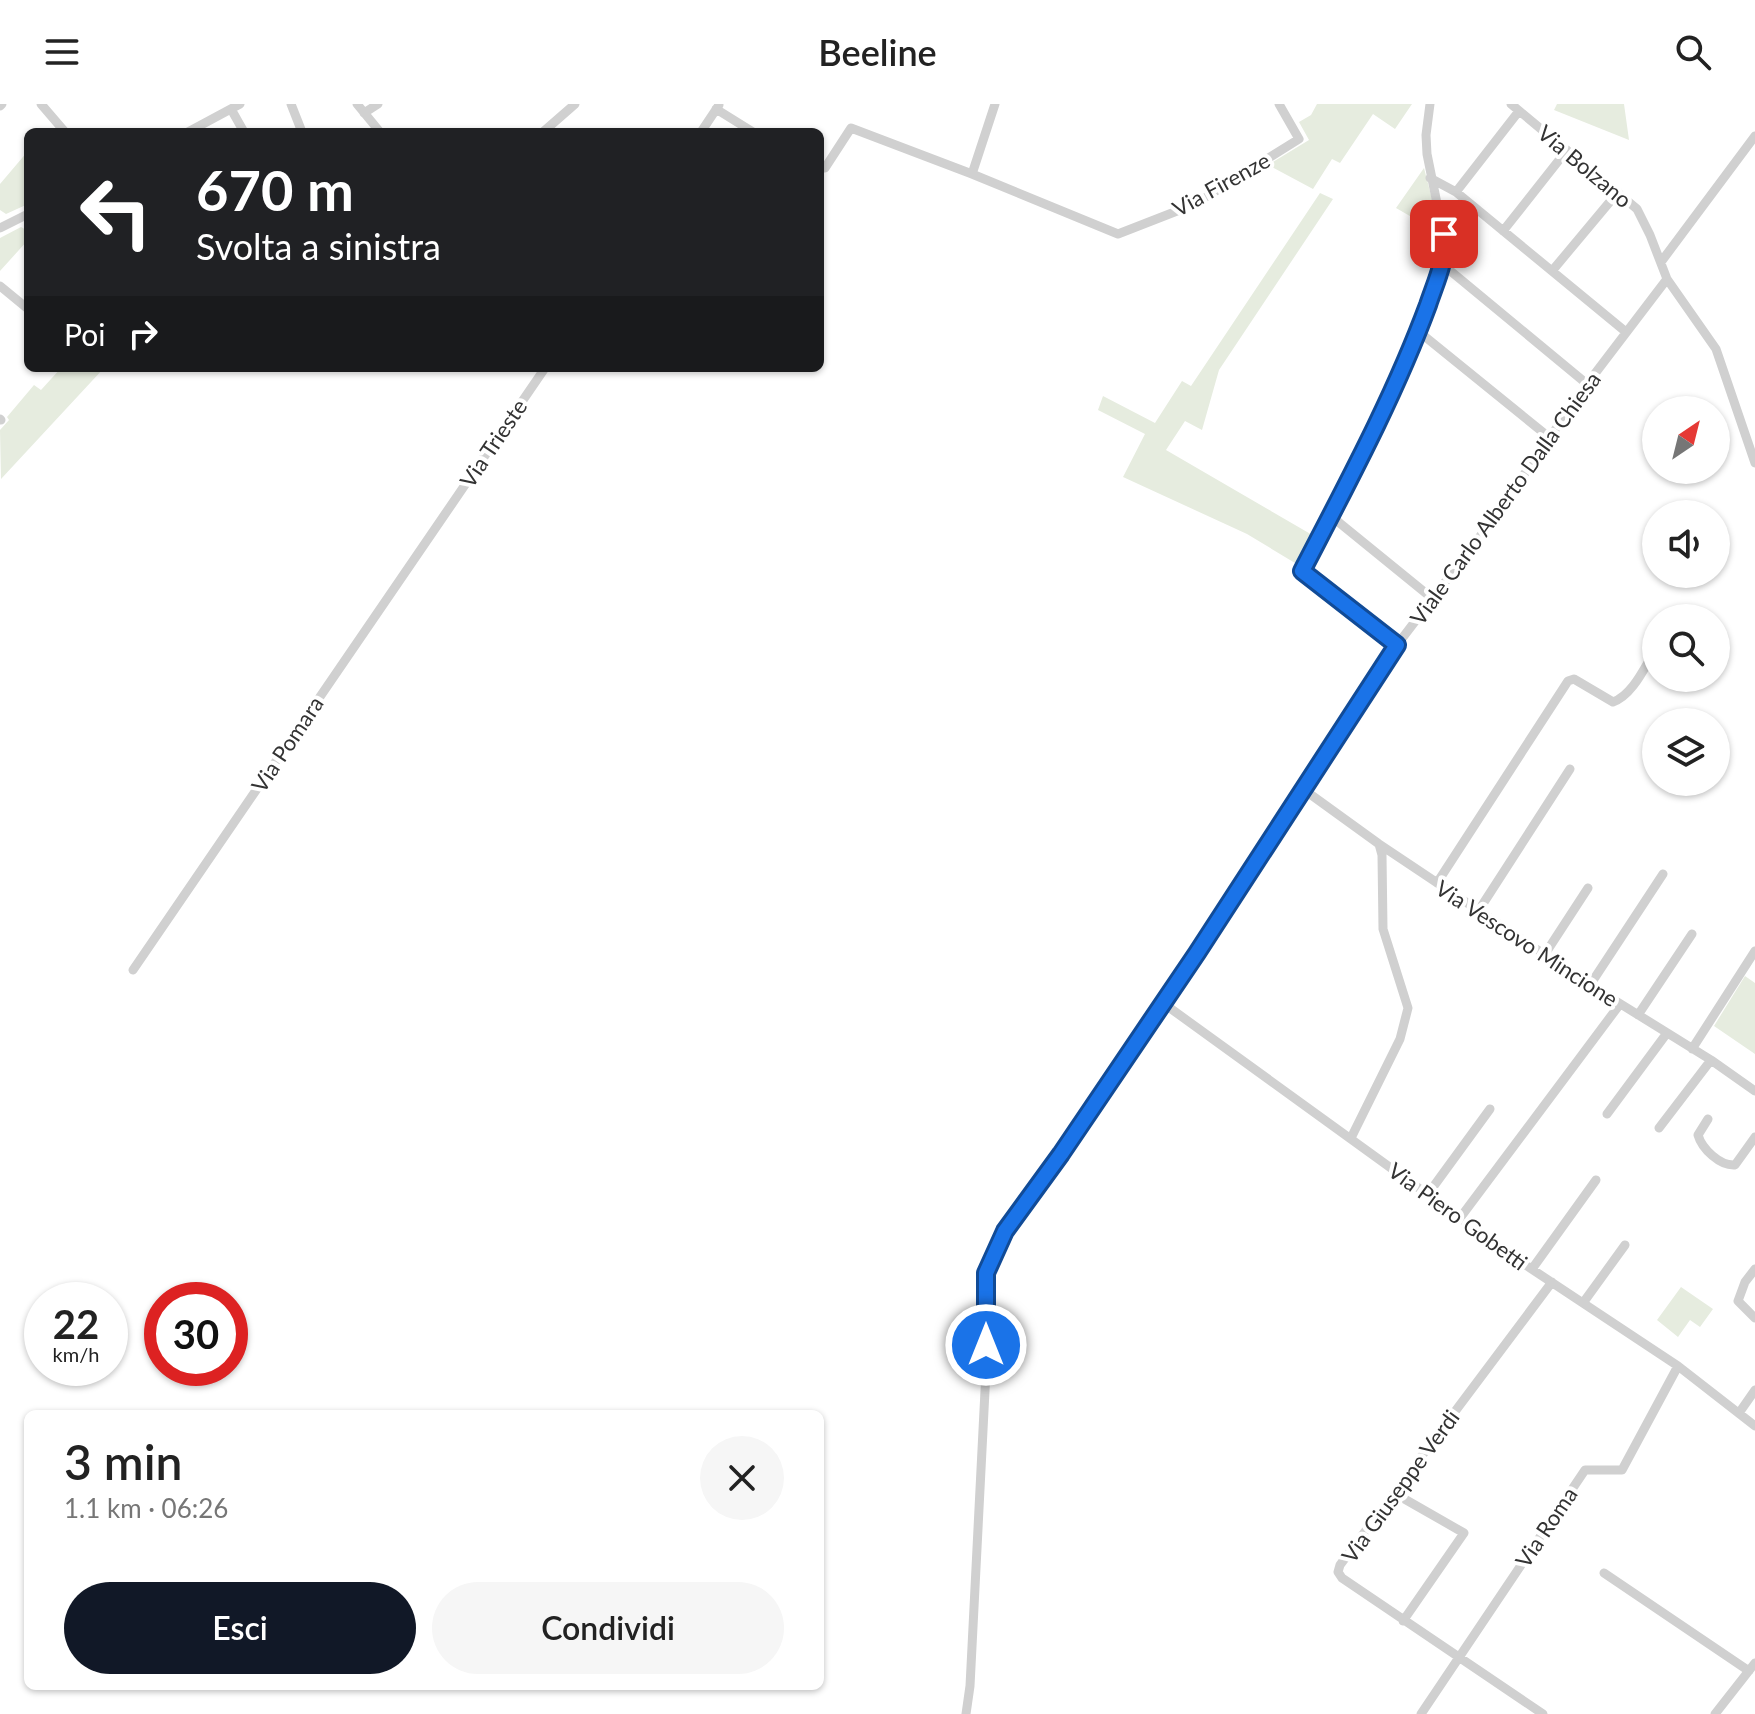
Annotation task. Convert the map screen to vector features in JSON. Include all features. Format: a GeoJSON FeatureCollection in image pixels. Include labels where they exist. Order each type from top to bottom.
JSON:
{"type":"FeatureCollection","features":[{"type":"Feature","properties":{"kind":"street"},"geometry":{"type":"LineString","coordinates":[[41,104],[62,128]]}},
{"type":"Feature","properties":{"kind":"street"},"geometry":{"type":"LineString","coordinates":[[291,104],[300,128]]}},
{"type":"Feature","properties":{"kind":"street"},"geometry":{"type":"LineString","coordinates":[[357,104],[377,128]]}},
{"type":"Feature","properties":{"kind":"street"},"geometry":{"type":"LineString","coordinates":[[364,113],[378,104]]}},
{"type":"Feature","properties":{"kind":"street"},"geometry":{"type":"LineString","coordinates":[[548,128],[575,104]]}},
{"type":"Feature","properties":{"kind":"street"},"geometry":{"type":"LineString","coordinates":[[824,168],[851,128],[972,174],[995,104]]}},
{"type":"Feature","properties":{"kind":"street","name":"Via Firenze"},"geometry":{"type":"LineString","coordinates":[[972,174],[1118,234],[1195,204],[1299,139],[1279,104]]}},
{"type":"Feature","properties":{"kind":"street"},"geometry":{"type":"LineString","coordinates":[[1397,645],[1302,571],[1418,331],[1442,264],[1446,248],[1430,178],[1426,135],[1430,104]]}},
{"type":"Feature","properties":{"kind":"street"},"geometry":{"type":"LineString","coordinates":[[704,128],[718,106],[748,128]]}},
{"type":"Feature","properties":{"kind":"street"},"geometry":{"type":"LineString","coordinates":[[196,128],[236,107],[243,128]]}},
{"type":"Feature","properties":{"kind":"street"},"geometry":{"type":"LineString","coordinates":[[1456,192],[1515,107]]}},
{"type":"Feature","properties":{"kind":"street","name":"Via Bolzano"},"geometry":{"type":"LineString","coordinates":[[1515,107],[1629,200],[1643,219],[1667,279],[1716,349],[1755,463]]}},
{"type":"Feature","properties":{"kind":"street"},"geometry":{"type":"LineString","coordinates":[[1661,262],[1755,136]]}},
{"type":"Feature","properties":{"kind":"street"},"geometry":{"type":"LineString","coordinates":[[1503,231],[1567,150]]}},
{"type":"Feature","properties":{"kind":"street"},"geometry":{"type":"LineString","coordinates":[[1430,178],[1456,192],[1626,332]]}},
{"type":"Feature","properties":{"kind":"street"},"geometry":{"type":"LineString","coordinates":[[1552,271],[1618,192]]}},
{"type":"Feature","properties":{"kind":"street"},"geometry":{"type":"LineString","coordinates":[[2,224],[24,216]]}},
{"type":"Feature","properties":{"kind":"street"},"geometry":{"type":"LineString","coordinates":[[1442,264],[1587,384]]}},
{"type":"Feature","properties":{"kind":"street","name":"Viale Carlo Alberto Dalla Chiesa"},"geometry":{"type":"LineString","coordinates":[[966,1714],[986,1387],[986,1273],[1005,1231],[1163,1003],[1397,645],[1667,279]]}},
{"type":"Feature","properties":{"kind":"street"},"geometry":{"type":"LineString","coordinates":[[0,286],[24,306]]}},
{"type":"Feature","properties":{"kind":"street"},"geometry":{"type":"LineString","coordinates":[[1418,331],[1550,438]]}},
{"type":"Feature","properties":{"kind":"street","name":"Via Trieste"},"geometry":{"type":"LineString","coordinates":[[441,518],[542,372]]}},
{"type":"Feature","properties":{"kind":"street"},"geometry":{"type":"LineString","coordinates":[[1331,516],[1433,599]]}},
{"type":"Feature","properties":{"kind":"street","name":"Via Pomara"},"geometry":{"type":"LineString","coordinates":[[133,970],[441,518]]}},
{"type":"Feature","properties":{"kind":"street"},"geometry":{"type":"LineString","coordinates":[[1437,883],[1568,681],[1574,679],[1613,702],[1629,691],[1642,671]]}},
{"type":"Feature","properties":{"kind":"street"},"geometry":{"type":"LineString","coordinates":[[1479,910],[1570,769]]}},
{"type":"Feature","properties":{"kind":"street","name":"Via Vescovo Mincione"},"geometry":{"type":"LineString","coordinates":[[1303,789],[1437,883],[1755,1091]]}},
{"type":"Feature","properties":{"kind":"street"},"geometry":{"type":"LineString","coordinates":[[1351,1138],[1400,1039],[1408,1008],[1383,929],[1382,855],[1379,844]]}},
{"type":"Feature","properties":{"kind":"street"},"geometry":{"type":"LineString","coordinates":[[1590,985],[1663,874]]}},
{"type":"Feature","properties":{"kind":"street"},"geometry":{"type":"LineString","coordinates":[[1545,954],[1588,888]]}},
{"type":"Feature","properties":{"kind":"street"},"geometry":{"type":"LineString","coordinates":[[1638,1015],[1692,934]]}},
{"type":"Feature","properties":{"kind":"street"},"geometry":{"type":"LineString","coordinates":[[1692,1049],[1755,951]]}},
{"type":"Feature","properties":{"kind":"street","name":"Via Piero Gobetti"},"geometry":{"type":"LineString","coordinates":[[1163,1003],[1532,1269],[1678,1366],[1755,1426]]}},
{"type":"Feature","properties":{"kind":"street"},"geometry":{"type":"LineString","coordinates":[[1460,1218],[1620,1004]]}},
{"type":"Feature","properties":{"kind":"street"},"geometry":{"type":"LineString","coordinates":[[1607,1114],[1667,1033]]}},
{"type":"Feature","properties":{"kind":"street"},"geometry":{"type":"LineString","coordinates":[[1659,1128],[1711,1060]]}},
{"type":"Feature","properties":{"kind":"street"},"geometry":{"type":"LineString","coordinates":[[1428,1194],[1490,1109]]}},
{"type":"Feature","properties":{"kind":"street"},"geometry":{"type":"LineString","coordinates":[[1708,1119],[1698,1135],[1700,1142],[1728,1165],[1735,1165],[1755,1137]]}},
{"type":"Feature","properties":{"kind":"street"},"geometry":{"type":"LineString","coordinates":[[1532,1269],[1596,1180]]}},
{"type":"Feature","properties":{"kind":"street"},"geometry":{"type":"LineString","coordinates":[[1583,1303],[1625,1245]]}},
{"type":"Feature","properties":{"kind":"street"},"geometry":{"type":"LineString","coordinates":[[1755,1269],[1745,1282],[1738,1301],[1755,1318]]}},
{"type":"Feature","properties":{"kind":"street","name":"Via Giuseppe Verdi"},"geometry":{"type":"LineString","coordinates":[[1543,1714],[1403,1621],[1338,1572],[1340,1565],[1552,1282]]}},
{"type":"Feature","properties":{"kind":"street","name":"Via Roma"},"geometry":{"type":"LineString","coordinates":[[1421,1714],[1585,1470],[1622,1470],[1678,1366]]}},
{"type":"Feature","properties":{"kind":"street"},"geometry":{"type":"LineString","coordinates":[[1739,1413],[1755,1390]]}},
{"type":"Feature","properties":{"kind":"street"},"geometry":{"type":"LineString","coordinates":[[1394,1493],[1464,1533],[1403,1621]]}},
{"type":"Feature","properties":{"kind":"street"},"geometry":{"type":"LineString","coordinates":[[1604,1573],[1752,1667],[1715,1714]]}},
{"type":"Feature","properties":{"kind":"shaded area"},"geometry":{"type":"Polygon","coordinates":[[[1317,104],[1412,104],[1395,129],[1373,114],[1340,163],[1332,159],[1313,189],[1268,165],[1309,140],[1299,122],[1311,115],[1317,104]]]}},
{"type":"Feature","properties":{"kind":"shaded area"},"geometry":{"type":"Polygon","coordinates":[[[1557,104],[1624,104],[1629,140],[1554,110],[1557,104]]]}},
{"type":"Feature","properties":{"kind":"shaded area"},"geometry":{"type":"Polygon","coordinates":[[[24,156],[24,206],[6,214],[0,210],[0,184],[24,156]]]}},
{"type":"Feature","properties":{"kind":"shaded area"},"geometry":{"type":"Polygon","coordinates":[[[1424,168],[1441,234],[1396,208],[1424,168]]]}},
{"type":"Feature","properties":{"kind":"shaded area"},"geometry":{"type":"Polygon","coordinates":[[[1320,193],[1333,199],[1219,370],[1202,430],[1185,421],[1166,450],[1314,536],[1300,566],[1247,534],[1123,477],[1145,434],[1098,410],[1103,396],[1155,423],[1182,381],[1191,386],[1320,193]]]}},
{"type":"Feature","properties":{"kind":"shaded area"},"geometry":{"type":"Polygon","coordinates":[[[21,227],[24,229],[24,244],[0,271],[0,238],[21,227]]]}},
{"type":"Feature","properties":{"kind":"shaded area"},"geometry":{"type":"Polygon","coordinates":[[[57,372],[100,372],[1,479],[0,430],[34,385],[41,390],[57,372]]]}},
{"type":"Feature","properties":{"kind":"shaded area"},"geometry":{"type":"Polygon","coordinates":[[[1745,976],[1755,983],[1755,1054],[1714,1026],[1745,976]]]}},
{"type":"Feature","properties":{"kind":"shaded area"},"geometry":{"type":"Polygon","coordinates":[[[1681,1287],[1713,1309],[1700,1327],[1690,1320],[1678,1337],[1657,1320],[1681,1287]]]}},
{"type":"Feature","properties":{"kind":"route"},"geometry":{"type":"LineString","coordinates":[[986,1345],[986,1273],[1005,1231],[1197,953],[1397,645],[1302,571],[1369,439],[1418,331],[1442,264],[1446,248],[1444,234]]}}]}
